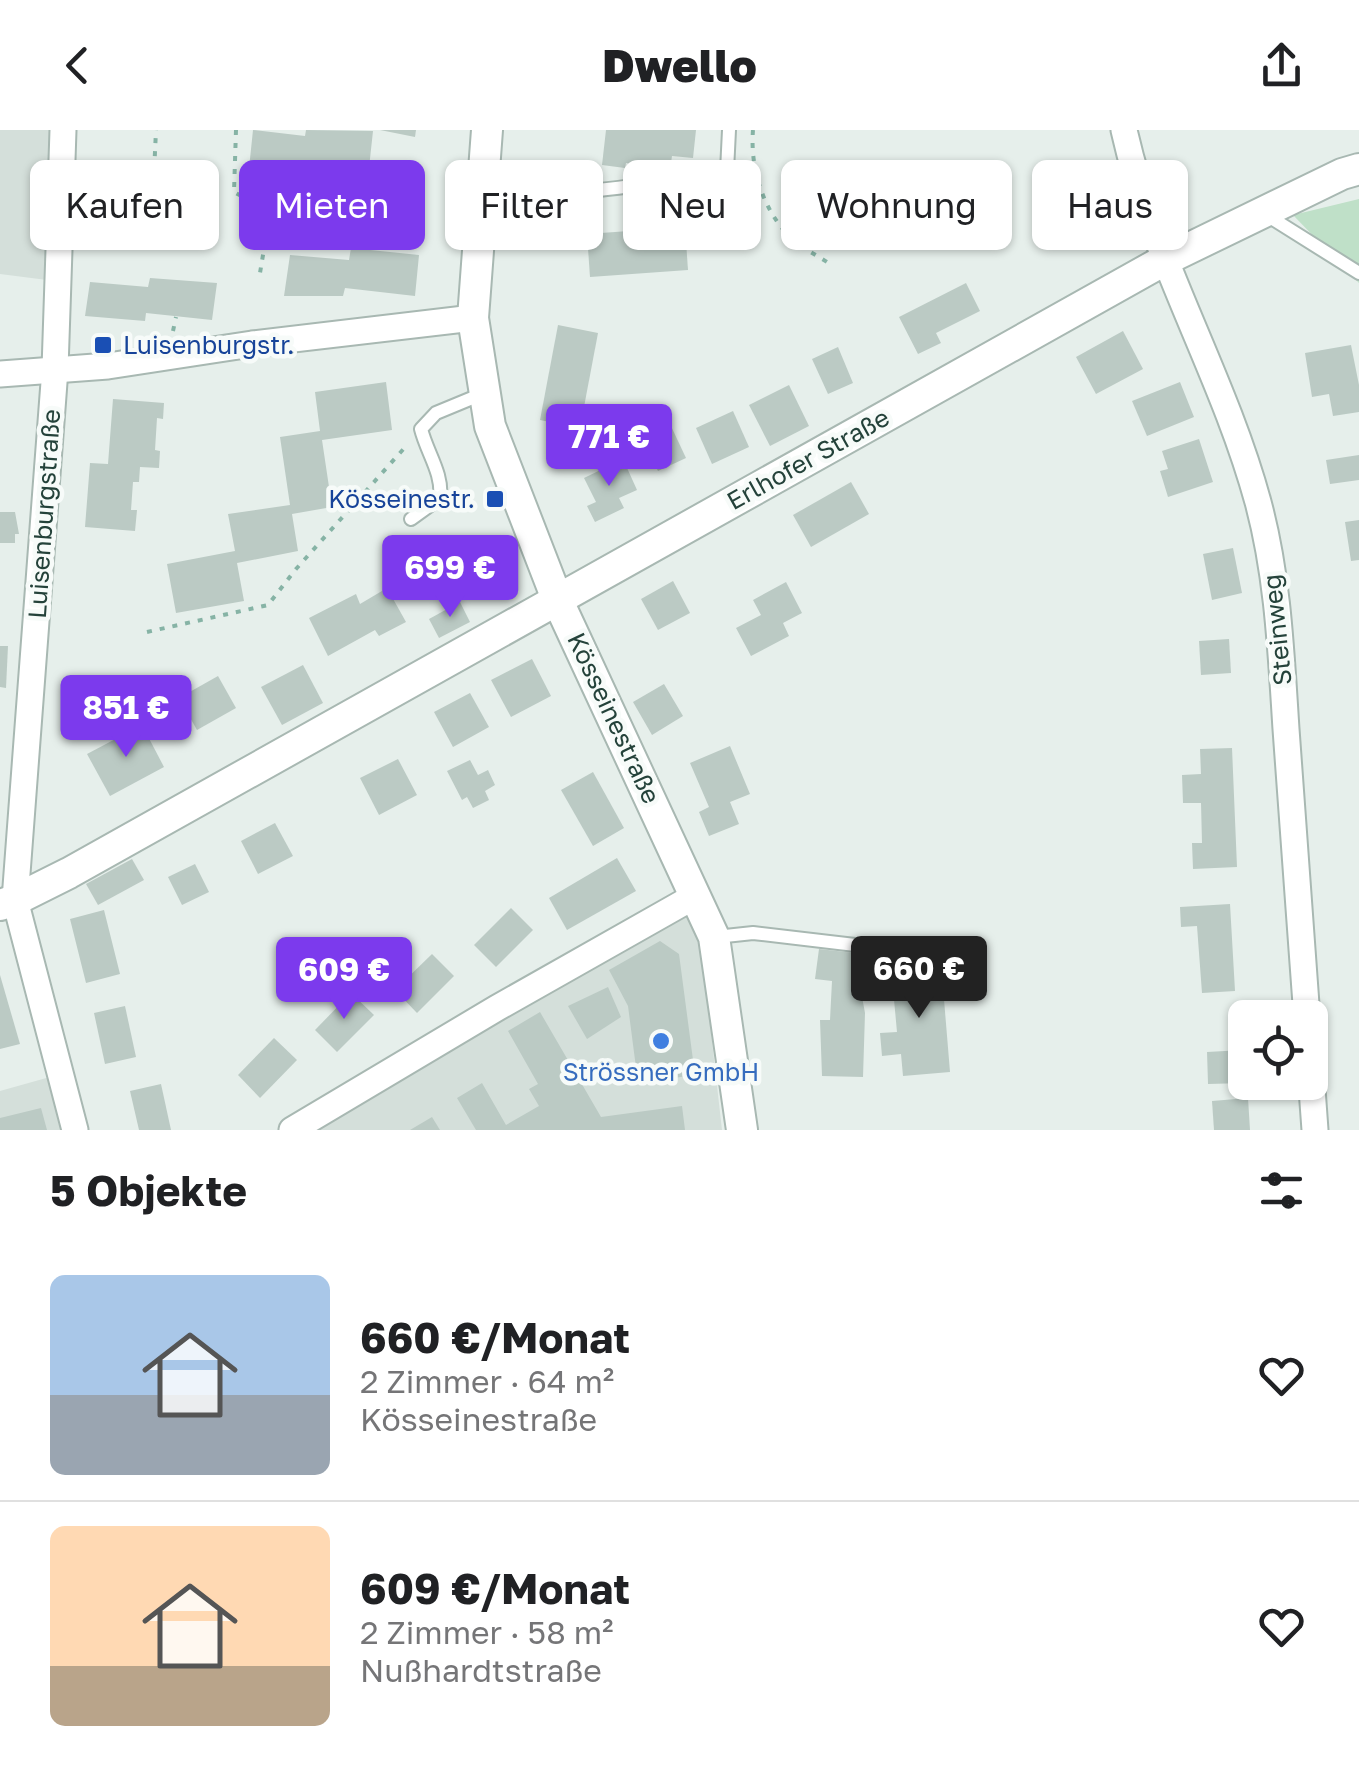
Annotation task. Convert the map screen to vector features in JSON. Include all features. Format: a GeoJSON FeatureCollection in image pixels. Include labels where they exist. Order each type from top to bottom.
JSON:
{"type":"FeatureCollection","features":[{"type":"Feature","properties":{"kind":"street","name":"Luisenburgstraße"},"geometry":{"type":"LineString","coordinates":[[62,130],[55,369],[8,902],[76,1130]]}},
{"type":"Feature","properties":{"kind":"street","name":"Kösseinestraße"},"geometry":{"type":"LineString","coordinates":[[484,160],[487,130]]}},
{"type":"Feature","properties":{"kind":"street","name":"Steinweg"},"geometry":{"type":"LineString","coordinates":[[1124,130],[1163,261],[1222,392],[1258,503],[1276,591],[1306,1000]]}},
{"type":"Feature","properties":{"kind":"street","name":"Erlhofer Straße"},"geometry":{"type":"LineString","coordinates":[[8,902],[69,874],[1163,261],[1359,169]]}},
{"type":"Feature","properties":{"kind":"street","name":"Kösseinestraße"},"geometry":{"type":"LineString","coordinates":[[478,250],[474,318],[490,426],[557,599],[714,937],[742,1130]]}},
{"type":"Feature","properties":{"kind":"street"},"geometry":{"type":"LineString","coordinates":[[0,374],[108,366],[252,344],[474,318]]}},
{"type":"Feature","properties":{"kind":"street"},"geometry":{"type":"LineString","coordinates":[[292,1130],[695,896]]}},
{"type":"Feature","properties":{"kind":"street"},"geometry":{"type":"LineString","coordinates":[[1313,1100],[1315,1130]]}},
{"type":"Feature","properties":{"kind":"lane"},"geometry":{"type":"LineString","coordinates":[[603,189],[726,171],[729,130]]}},
{"type":"Feature","properties":{"kind":"lane"},"geometry":{"type":"LineString","coordinates":[[1263,213],[1359,273]]}},
{"type":"Feature","properties":{"kind":"lane"},"geometry":{"type":"LineString","coordinates":[[411,519],[440,498],[442,482],[426,453],[422,429],[436,413],[484,392]]}},
{"type":"Feature","properties":{"kind":"lane"},"geometry":{"type":"LineString","coordinates":[[714,937],[753,933],[889,948]]}},
{"type":"Feature","properties":{"kind":"path"},"geometry":{"type":"LineString","coordinates":[[155,160],[156,130]]}},
{"type":"Feature","properties":{"kind":"path"},"geometry":{"type":"LineString","coordinates":[[236,130],[234,192],[239,195]]}},
{"type":"Feature","properties":{"kind":"path"},"geometry":{"type":"LineString","coordinates":[[752,130],[751,156],[760,190],[789,236],[830,264]]}},
{"type":"Feature","properties":{"kind":"path"},"geometry":{"type":"LineString","coordinates":[[259,279],[264,250]]}},
{"type":"Feature","properties":{"kind":"path"},"geometry":{"type":"LineString","coordinates":[[147,632],[268,606],[296,569],[422,429]]}},
{"type":"Feature","properties":{"kind":"shaded area"},"geometry":{"type":"Polygon","coordinates":[[[0,130],[59,130],[57,160],[30,160],[30,250],[49,250],[47,280],[0,274],[0,130]]]}},
{"type":"Feature","properties":{"kind":"shaded area"},"geometry":{"type":"Polygon","coordinates":[[[697,908],[722,1130],[299,1130],[697,908]]]}},
{"type":"Feature","properties":{"kind":"shaded area"},"geometry":{"type":"Polygon","coordinates":[[[57,1075],[72,1130],[0,1130],[0,1091],[57,1075]]]}},
{"type":"Feature","properties":{"kind":"green space"},"geometry":{"type":"Polygon","coordinates":[[[1359,199],[1359,283],[1293,215],[1359,199]]]}},
{"type":"Feature","properties":{"kind":"building"},"geometry":{"type":"Polygon","coordinates":[[[253,130],[305,136],[306,130],[373,131],[370,160],[250,160],[253,130]]]}},
{"type":"Feature","properties":{"kind":"building"},"geometry":{"type":"Polygon","coordinates":[[[380,130],[416,130],[415,137],[380,130]]]}},
{"type":"Feature","properties":{"kind":"building"},"geometry":{"type":"Polygon","coordinates":[[[606,130],[696,130],[693,158],[623,160],[623,168],[603,165],[606,130]]]}},
{"type":"Feature","properties":{"kind":"building"},"geometry":{"type":"Polygon","coordinates":[[[623,231],[623,250],[687,250],[688,270],[590,277],[588,250],[603,250],[603,233],[623,231]]]}},
{"type":"Feature","properties":{"kind":"building"},"geometry":{"type":"Polygon","coordinates":[[[351,250],[419,255],[415,296],[345,288],[343,296],[284,296],[290,255],[349,260],[351,250]]]}},
{"type":"Feature","properties":{"kind":"building"},"geometry":{"type":"Polygon","coordinates":[[[150,278],[217,283],[212,320],[146,313],[145,321],[85,316],[90,282],[148,287],[150,278]]]}},
{"type":"Feature","properties":{"kind":"building"},"geometry":{"type":"Polygon","coordinates":[[[966,283],[980,311],[936,333],[941,343],[918,354],[899,317],[966,283]]]}},
{"type":"Feature","properties":{"kind":"building"},"geometry":{"type":"Polygon","coordinates":[[[558,325],[598,333],[580,428],[540,420],[558,325]]]}},
{"type":"Feature","properties":{"kind":"building"},"geometry":{"type":"Polygon","coordinates":[[[1123,331],[1143,369],[1096,394],[1076,357],[1123,331]]]}},
{"type":"Feature","properties":{"kind":"building"},"geometry":{"type":"Polygon","coordinates":[[[1351,345],[1359,385],[1359,412],[1333,416],[1329,394],[1312,397],[1305,353],[1351,345]]]}},
{"type":"Feature","properties":{"kind":"building"},"geometry":{"type":"Polygon","coordinates":[[[838,347],[853,383],[828,394],[812,359],[838,347]]]}},
{"type":"Feature","properties":{"kind":"building"},"geometry":{"type":"Polygon","coordinates":[[[386,382],[392,430],[322,440],[332,507],[292,514],[298,551],[237,563],[244,601],[176,613],[167,564],[235,551],[228,514],[290,505],[280,437],[320,431],[315,392],[386,382]]]}},
{"type":"Feature","properties":{"kind":"building"},"geometry":{"type":"Polygon","coordinates":[[[1180,382],[1194,417],[1147,436],[1132,401],[1180,382]]]}},
{"type":"Feature","properties":{"kind":"building"},"geometry":{"type":"Polygon","coordinates":[[[789,385],[809,426],[770,446],[749,405],[789,385]]]}},
{"type":"Feature","properties":{"kind":"building"},"geometry":{"type":"Polygon","coordinates":[[[113,399],[164,403],[163,419],[157,418],[155,450],[160,451],[159,468],[140,467],[139,482],[133,482],[131,510],[137,510],[135,531],[85,527],[90,463],[108,464],[113,399]]]}},
{"type":"Feature","properties":{"kind":"building"},"geometry":{"type":"Polygon","coordinates":[[[733,411],[749,447],[712,464],[696,428],[733,411]]]}},
{"type":"Feature","properties":{"kind":"building"},"geometry":{"type":"Polygon","coordinates":[[[670,424],[686,458],[658,471],[642,437],[670,424]]]}},
{"type":"Feature","properties":{"kind":"building"},"geometry":{"type":"Polygon","coordinates":[[[1199,439],[1213,482],[1168,497],[1160,471],[1168,469],[1162,451],[1199,439]]]}},
{"type":"Feature","properties":{"kind":"building"},"geometry":{"type":"Polygon","coordinates":[[[1359,455],[1359,480],[1330,484],[1326,460],[1359,455]]]}},
{"type":"Feature","properties":{"kind":"building"},"geometry":{"type":"Polygon","coordinates":[[[623,459],[637,490],[619,498],[624,508],[595,522],[587,506],[596,502],[584,478],[623,459]]]}},
{"type":"Feature","properties":{"kind":"building"},"geometry":{"type":"Polygon","coordinates":[[[851,482],[869,514],[811,547],[793,515],[851,482]]]}},
{"type":"Feature","properties":{"kind":"building"},"geometry":{"type":"Polygon","coordinates":[[[0,512],[15,512],[19,534],[15,534],[15,543],[0,543],[0,512]]]}},
{"type":"Feature","properties":{"kind":"building"},"geometry":{"type":"Polygon","coordinates":[[[1359,520],[1359,560],[1351,561],[1345,522],[1359,520]]]}},
{"type":"Feature","properties":{"kind":"building"},"geometry":{"type":"Polygon","coordinates":[[[429,535],[444,565],[416,579],[401,549],[429,535]]]}},
{"type":"Feature","properties":{"kind":"building"},"geometry":{"type":"Polygon","coordinates":[[[1233,548],[1242,593],[1212,600],[1203,554],[1233,548]]]}},
{"type":"Feature","properties":{"kind":"building"},"geometry":{"type":"Polygon","coordinates":[[[673,581],[690,613],[658,630],[641,599],[673,581]]]}},
{"type":"Feature","properties":{"kind":"building"},"geometry":{"type":"Polygon","coordinates":[[[786,582],[802,613],[783,623],[789,636],[751,656],[736,628],[761,615],[753,600],[786,582]]]}},
{"type":"Feature","properties":{"kind":"building"},"geometry":{"type":"Polygon","coordinates":[[[387,588],[406,622],[379,636],[375,630],[328,656],[309,618],[356,594],[360,604],[387,588]]]}},
{"type":"Feature","properties":{"kind":"building"},"geometry":{"type":"Polygon","coordinates":[[[460,602],[470,622],[439,638],[429,619],[460,602]]]}},
{"type":"Feature","properties":{"kind":"building"},"geometry":{"type":"Polygon","coordinates":[[[1229,639],[1231,673],[1201,675],[1199,641],[1229,639]]]}},
{"type":"Feature","properties":{"kind":"building"},"geometry":{"type":"Polygon","coordinates":[[[0,646],[8,646],[6,688],[0,687],[0,646]]]}},
{"type":"Feature","properties":{"kind":"building"},"geometry":{"type":"Polygon","coordinates":[[[532,659],[551,696],[511,717],[491,680],[532,659]]]}},
{"type":"Feature","properties":{"kind":"building"},"geometry":{"type":"Polygon","coordinates":[[[303,665],[323,703],[282,725],[261,687],[303,665]]]}},
{"type":"Feature","properties":{"kind":"building"},"geometry":{"type":"Polygon","coordinates":[[[218,676],[236,708],[197,730],[179,698],[218,676]]]}},
{"type":"Feature","properties":{"kind":"building"},"geometry":{"type":"Polygon","coordinates":[[[664,684],[683,716],[652,735],[633,702],[664,684]]]}},
{"type":"Feature","properties":{"kind":"building"},"geometry":{"type":"Polygon","coordinates":[[[470,693],[489,727],[453,747],[434,712],[470,693]]]}},
{"type":"Feature","properties":{"kind":"building"},"geometry":{"type":"Polygon","coordinates":[[[142,725],[164,767],[110,796],[87,754],[142,725]]]}},
{"type":"Feature","properties":{"kind":"building"},"geometry":{"type":"Polygon","coordinates":[[[730,746],[750,794],[730,802],[739,824],[709,836],[699,812],[709,807],[690,763],[730,746]]]}},
{"type":"Feature","properties":{"kind":"building"},"geometry":{"type":"Polygon","coordinates":[[[1232,748],[1237,867],[1193,869],[1192,843],[1202,843],[1201,803],[1183,803],[1182,775],[1201,774],[1200,749],[1232,748]]]}},
{"type":"Feature","properties":{"kind":"building"},"geometry":{"type":"Polygon","coordinates":[[[398,759],[417,795],[379,815],[360,778],[398,759]]]}},
{"type":"Feature","properties":{"kind":"building"},"geometry":{"type":"Polygon","coordinates":[[[470,760],[478,775],[488,770],[495,785],[485,791],[489,800],[473,808],[467,797],[462,800],[447,771],[470,760]]]}},
{"type":"Feature","properties":{"kind":"building"},"geometry":{"type":"Polygon","coordinates":[[[593,772],[624,828],[593,846],[561,790],[593,772]]]}},
{"type":"Feature","properties":{"kind":"building"},"geometry":{"type":"Polygon","coordinates":[[[275,823],[293,856],[258,874],[241,841],[275,823]]]}},
{"type":"Feature","properties":{"kind":"building"},"geometry":{"type":"Polygon","coordinates":[[[617,858],[636,891],[567,930],[549,898],[617,858]]]}},
{"type":"Feature","properties":{"kind":"building"},"geometry":{"type":"Polygon","coordinates":[[[132,859],[144,880],[98,905],[86,884],[132,859]]]}},
{"type":"Feature","properties":{"kind":"building"},"geometry":{"type":"Polygon","coordinates":[[[195,864],[209,892],[182,905],[168,877],[195,864]]]}},
{"type":"Feature","properties":{"kind":"building"},"geometry":{"type":"Polygon","coordinates":[[[1230,904],[1235,991],[1202,993],[1197,926],[1181,927],[1180,907],[1230,904]]]}},
{"type":"Feature","properties":{"kind":"building"},"geometry":{"type":"Polygon","coordinates":[[[511,908],[533,930],[496,967],[474,945],[511,908]]]}},
{"type":"Feature","properties":{"kind":"building"},"geometry":{"type":"Polygon","coordinates":[[[104,910],[120,974],[86,983],[70,919],[104,910]]]}},
{"type":"Feature","properties":{"kind":"building","name":"Strössner GmbH"},"geometry":{"type":"Polygon","coordinates":[[[660,941],[679,954],[695,1075],[638,1083],[628,1006],[609,970],[660,941]]]}},
{"type":"Feature","properties":{"kind":"building"},"geometry":{"type":"Polygon","coordinates":[[[819,949],[881,956],[877,973],[858,975],[865,1013],[863,1077],[822,1076],[820,1020],[830,1020],[832,981],[815,979],[819,949]]]}},
{"type":"Feature","properties":{"kind":"building"},"geometry":{"type":"Polygon","coordinates":[[[432,954],[454,976],[417,1013],[395,990],[432,954]]]}},
{"type":"Feature","properties":{"kind":"building"},"geometry":{"type":"Polygon","coordinates":[[[941,963],[950,1072],[903,1076],[901,1054],[882,1056],[880,1033],[897,1032],[891,967],[941,963]]]}},
{"type":"Feature","properties":{"kind":"building"},"geometry":{"type":"Polygon","coordinates":[[[0,975],[20,1044],[0,1049],[0,975]]]}},
{"type":"Feature","properties":{"kind":"building"},"geometry":{"type":"Polygon","coordinates":[[[608,987],[621,1017],[587,1039],[568,1006],[608,987]]]}},
{"type":"Feature","properties":{"kind":"building"},"geometry":{"type":"Polygon","coordinates":[[[351,993],[374,1015],[337,1052],[315,1030],[351,993]]]}},
{"type":"Feature","properties":{"kind":"building"},"geometry":{"type":"Polygon","coordinates":[[[125,1006],[136,1057],[105,1064],[94,1013],[125,1006]]]}},
{"type":"Feature","properties":{"kind":"building"},"geometry":{"type":"Polygon","coordinates":[[[540,1012],[601,1117],[682,1106],[685,1130],[476,1130],[457,1098],[482,1083],[506,1125],[539,1106],[529,1089],[538,1084],[508,1031],[540,1012]]]}},
{"type":"Feature","properties":{"kind":"building"},"geometry":{"type":"Polygon","coordinates":[[[274,1038],[297,1060],[260,1098],[238,1075],[274,1038]]]}},
{"type":"Feature","properties":{"kind":"building"},"geometry":{"type":"Polygon","coordinates":[[[1228,1051],[1228,1083],[1208,1084],[1207,1052],[1228,1051]]]}},
{"type":"Feature","properties":{"kind":"building"},"geometry":{"type":"Polygon","coordinates":[[[161,1084],[171,1130],[139,1130],[130,1091],[161,1084]]]}},
{"type":"Feature","properties":{"kind":"building"},"geometry":{"type":"Polygon","coordinates":[[[1248,1100],[1250,1130],[1214,1130],[1212,1101],[1248,1100]]]}},
{"type":"Feature","properties":{"kind":"building"},"geometry":{"type":"Polygon","coordinates":[[[41,1108],[47,1130],[0,1130],[0,1118],[41,1108]]]}},
{"type":"Feature","properties":{"kind":"building"},"geometry":{"type":"Polygon","coordinates":[[[432,1117],[440,1130],[410,1130],[432,1117]]]}},
{"type":"Feature","properties":{"kind":"place","name":"Luisenburgstr."},"geometry":{"type":"Point","coordinates":[103,345]}},
{"type":"Feature","properties":{"kind":"place","name":"Kösseinestr."},"geometry":{"type":"Point","coordinates":[495,499]}},
{"type":"Feature","properties":{"kind":"place","name":"Strössner GmbH"},"geometry":{"type":"Point","coordinates":[661,1041]}}]}
